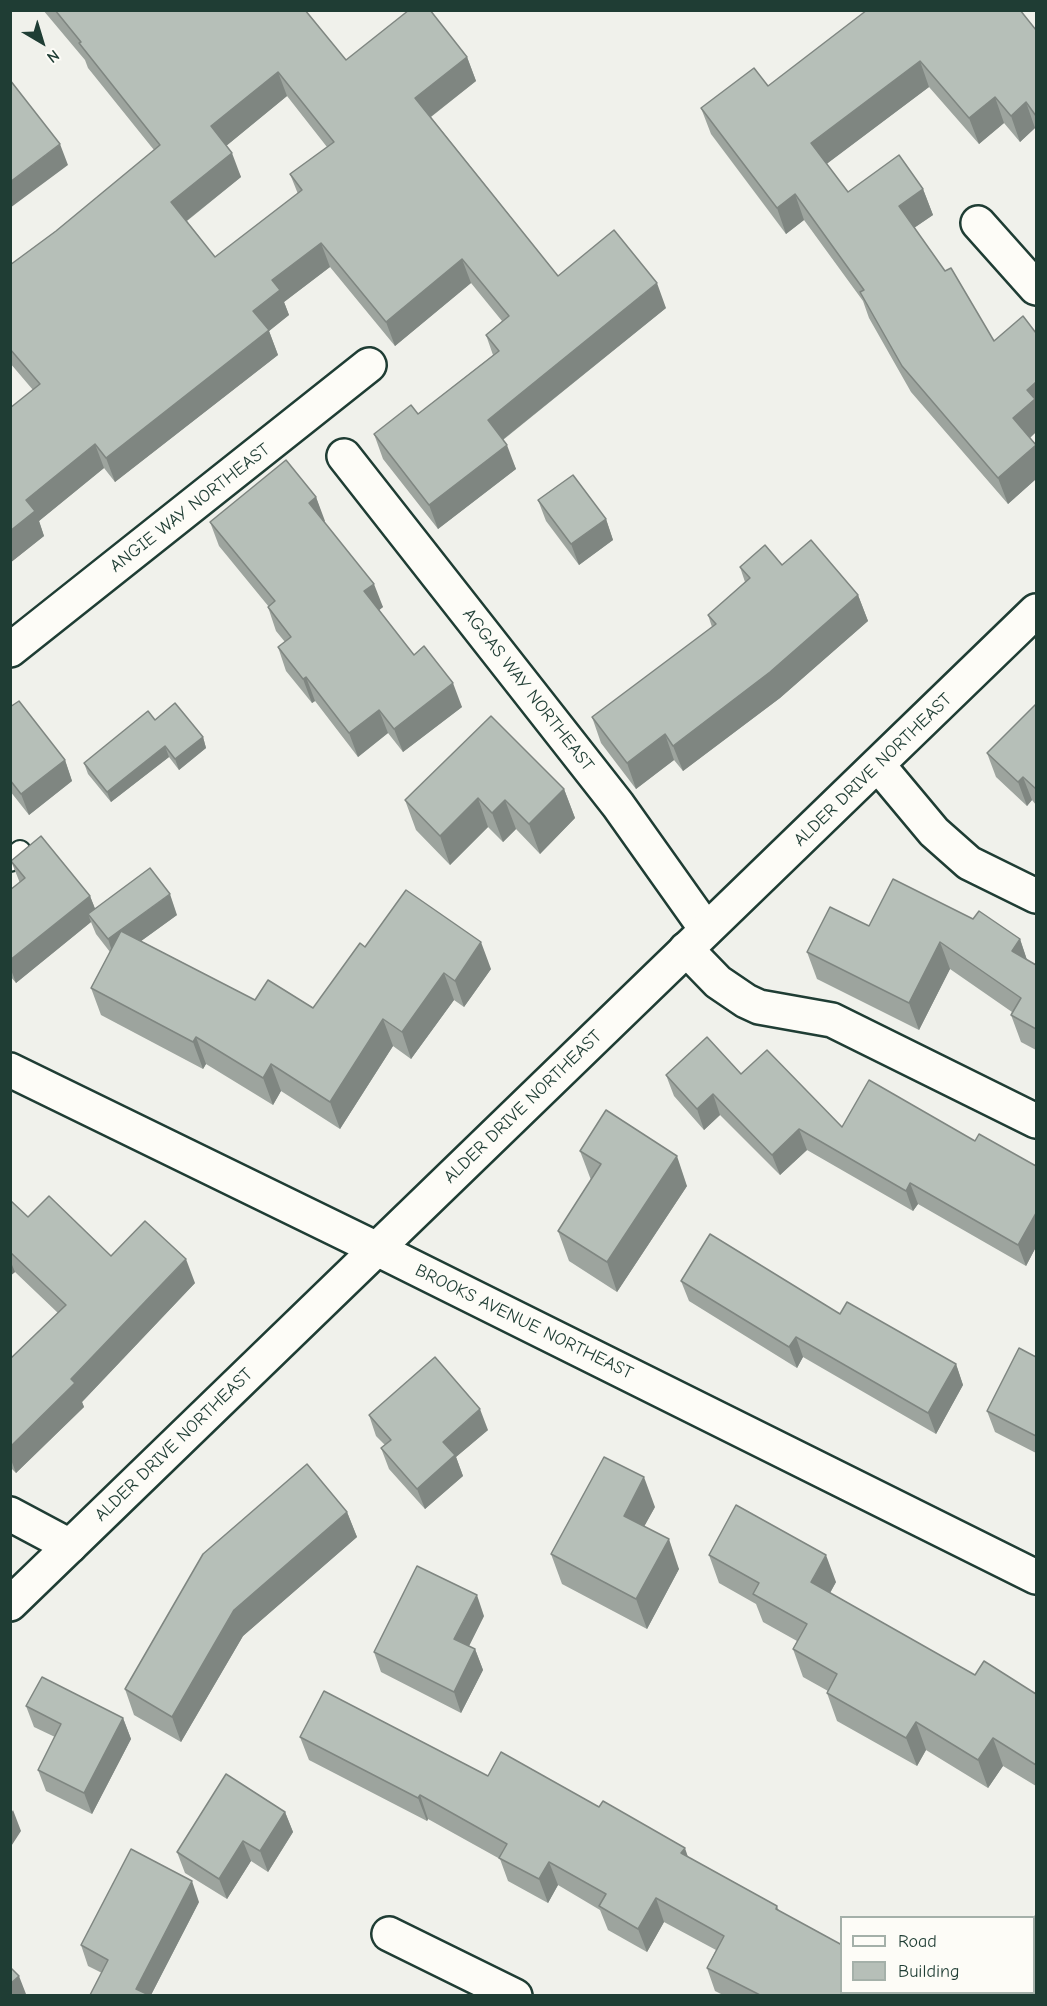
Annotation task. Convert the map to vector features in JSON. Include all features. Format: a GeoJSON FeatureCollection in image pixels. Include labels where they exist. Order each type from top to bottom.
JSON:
{"type":"FeatureCollection","features":[{"type":"Feature","properties":{"kind":"street"},"geometry":{"type":"LineString","coordinates":[[978,223],[1036,288]]}},
{"type":"Feature","properties":{"kind":"street","name":"ANGIE WAY NORTHEAST"},"geometry":{"type":"LineString","coordinates":[[10,650],[369,365]]}},
{"type":"Feature","properties":{"kind":"street","name":"AGGAS WAY NORTHEAST"},"geometry":{"type":"LineString","coordinates":[[344,456],[618,805],[696,939],[718,982],[759,1007],[832,1020],[1036,1121]]}},
{"type":"Feature","properties":{"kind":"street","name":"ALDER DRIVE NORTHEAST"},"geometry":{"type":"LineString","coordinates":[[10,1604],[1036,611]]}},
{"type":"Feature","properties":{"kind":"street"},"geometry":{"type":"LineString","coordinates":[[878,765],[934,832],[969,863],[1036,896]]}},
{"type":"Feature","properties":{"kind":"street","name":"BROOKS AVENUE NORTHEAST"},"geometry":{"type":"LineString","coordinates":[[10,1070],[377,1249],[1036,1577]]}},
{"type":"Feature","properties":{"kind":"street"},"geometry":{"type":"LineString","coordinates":[[10,1514],[70,1546]]}},
{"type":"Feature","properties":{"kind":"street"},"geometry":{"type":"LineString","coordinates":[[389,1934],[515,1995]]}},
{"type":"Feature","properties":{"kind":"building"},"geometry":{"type":"Polygon","coordinates":[[[55,10],[305,10],[346,60],[409,10],[430,10],[467,57],[415,98],[558,276],[614,230],[657,283],[488,420],[507,445],[429,505],[374,434],[411,405],[418,414],[499,351],[486,335],[509,316],[462,259],[386,322],[321,243],[272,280],[280,290],[253,311],[269,330],[106,458],[95,444],[26,500],[35,511],[10,531],[10,408],[40,384],[10,349],[10,265],[56,231],[160,145],[79,43],[81,42],[55,10]],[[278,72],[211,126],[232,153],[171,202],[215,257],[302,190],[290,174],[334,142],[278,72]]]}},
{"type":"Feature","properties":{"kind":"building"},"geometry":{"type":"Polygon","coordinates":[[[867,10],[1020,10],[1036,30],[1036,116],[1026,102],[1011,116],[995,97],[969,118],[920,61],[811,143],[848,192],[899,155],[923,189],[899,206],[945,271],[951,268],[994,341],[1023,316],[1036,333],[1036,382],[1027,390],[1035,399],[1013,418],[1036,445],[998,478],[902,366],[860,292],[864,290],[795,194],[777,208],[701,108],[754,68],[768,86],[867,10]]]}},
{"type":"Feature","properties":{"kind":"building"},"geometry":{"type":"Polygon","coordinates":[[[10,80],[60,144],[10,182],[10,80]]]}},
{"type":"Feature","properties":{"kind":"building"},"geometry":{"type":"Polygon","coordinates":[[[286,460],[316,497],[309,503],[374,584],[364,591],[414,655],[424,646],[453,683],[394,729],[379,710],[349,733],[306,677],[303,679],[278,647],[291,637],[268,607],[275,601],[210,522],[286,460]]]}},
{"type":"Feature","properties":{"kind":"building"},"geometry":{"type":"Polygon","coordinates":[[[573,475],[606,519],[571,544],[538,500],[573,475]]]}},
{"type":"Feature","properties":{"kind":"building"},"geometry":{"type":"Polygon","coordinates":[[[811,540],[858,595],[770,672],[673,746],[665,734],[627,763],[592,717],[716,624],[708,615],[750,578],[740,567],[765,545],[782,565],[811,540]]]}},
{"type":"Feature","properties":{"kind":"building"},"geometry":{"type":"Polygon","coordinates":[[[19,701],[65,760],[21,794],[10,780],[10,707],[19,701]]]}},
{"type":"Feature","properties":{"kind":"building"},"geometry":{"type":"Polygon","coordinates":[[[175,703],[203,737],[175,759],[165,746],[107,792],[84,763],[148,711],[155,720],[175,703]]]}},
{"type":"Feature","properties":{"kind":"building"},"geometry":{"type":"Polygon","coordinates":[[[1036,704],[1036,789],[1023,777],[1018,782],[987,753],[1036,704]]]}},
{"type":"Feature","properties":{"kind":"building"},"geometry":{"type":"Polygon","coordinates":[[[491,716],[564,789],[529,824],[505,800],[492,813],[478,798],[440,836],[405,800],[491,716]]]}},
{"type":"Feature","properties":{"kind":"building"},"geometry":{"type":"Polygon","coordinates":[[[41,836],[90,896],[10,960],[10,890],[25,878],[11,861],[41,836]]]}},
{"type":"Feature","properties":{"kind":"building"},"geometry":{"type":"Polygon","coordinates":[[[150,868],[170,894],[108,939],[88,914],[150,868]]]}},
{"type":"Feature","properties":{"kind":"building"},"geometry":{"type":"Polygon","coordinates":[[[893,879],[973,919],[979,911],[1020,939],[1012,951],[1036,965],[1036,1029],[1011,1015],[1021,998],[940,942],[909,1003],[807,952],[830,907],[869,926],[893,879]]]}},
{"type":"Feature","properties":{"kind":"building"},"geometry":{"type":"Polygon","coordinates":[[[406,890],[481,942],[455,981],[444,973],[402,1032],[383,1019],[330,1102],[271,1064],[263,1078],[196,1037],[193,1042],[91,988],[121,931],[255,1000],[268,980],[313,1008],[360,943],[365,947],[406,890]]]}},
{"type":"Feature","properties":{"kind":"building"},"geometry":{"type":"Polygon","coordinates":[[[707,1037],[741,1074],[767,1050],[842,1127],[869,1080],[975,1141],[979,1134],[1036,1166],[1036,1213],[1018,1245],[910,1183],[906,1191],[799,1129],[772,1155],[713,1094],[697,1109],[666,1075],[707,1037]]]}},
{"type":"Feature","properties":{"kind":"building"},"geometry":{"type":"Polygon","coordinates":[[[606,1110],[677,1156],[607,1262],[558,1231],[601,1164],[580,1151],[606,1110]]]}},
{"type":"Feature","properties":{"kind":"building"},"geometry":{"type":"Polygon","coordinates":[[[49,1196],[111,1256],[145,1221],[186,1259],[71,1379],[75,1383],[10,1447],[10,1359],[66,1305],[10,1252],[10,1200],[28,1217],[49,1196]]]}},
{"type":"Feature","properties":{"kind":"building"},"geometry":{"type":"Polygon","coordinates":[[[710,1234],[840,1314],[847,1302],[956,1364],[928,1413],[796,1337],[789,1347],[681,1281],[710,1234]]]}},
{"type":"Feature","properties":{"kind":"building"},"geometry":{"type":"Polygon","coordinates":[[[1019,1348],[1036,1357],[1036,1436],[987,1411],[1019,1348]]]}},
{"type":"Feature","properties":{"kind":"building"},"geometry":{"type":"Polygon","coordinates":[[[435,1357],[480,1409],[443,1442],[455,1455],[417,1489],[381,1448],[391,1440],[369,1415],[435,1357]]]}},
{"type":"Feature","properties":{"kind":"building"},"geometry":{"type":"Polygon","coordinates":[[[604,1457],[644,1477],[624,1516],[669,1539],[636,1599],[551,1554],[604,1457]]]}},
{"type":"Feature","properties":{"kind":"building"},"geometry":{"type":"Polygon","coordinates":[[[307,1464],[347,1512],[234,1610],[172,1717],[125,1689],[203,1554],[307,1464]]]}},
{"type":"Feature","properties":{"kind":"building"},"geometry":{"type":"Polygon","coordinates":[[[736,1505],[826,1555],[811,1582],[975,1675],[984,1661],[1036,1694],[1036,1765],[993,1738],[978,1760],[916,1722],[906,1738],[827,1693],[837,1674],[793,1649],[807,1624],[753,1594],[759,1583],[709,1555],[736,1505]]]}},
{"type":"Feature","properties":{"kind":"building"},"geometry":{"type":"Polygon","coordinates":[[[417,1566],[477,1595],[454,1639],[475,1649],[454,1692],[374,1652],[417,1566]]]}},
{"type":"Feature","properties":{"kind":"building"},"geometry":{"type":"Polygon","coordinates":[[[42,1677],[123,1718],[84,1793],[38,1770],[61,1724],[26,1706],[42,1677]]]}},
{"type":"Feature","properties":{"kind":"building"},"geometry":{"type":"Polygon","coordinates":[[[324,1691],[488,1776],[501,1752],[599,1807],[603,1801],[685,1848],[681,1853],[840,1944],[840,1994],[900,1995],[760,1995],[707,1968],[724,1936],[656,1898],[638,1929],[599,1906],[606,1894],[549,1862],[539,1879],[499,1858],[507,1844],[420,1795],[418,1798],[300,1737],[324,1691]]]}},
{"type":"Feature","properties":{"kind":"building"},"geometry":{"type":"Polygon","coordinates":[[[226,1774],[285,1812],[260,1851],[243,1841],[219,1879],[177,1852],[226,1774]]]}},
{"type":"Feature","properties":{"kind":"building"},"geometry":{"type":"Polygon","coordinates":[[[131,1849],[192,1881],[136,1989],[149,1995],[90,1995],[108,1960],[81,1945],[131,1849]]]}},
{"type":"Feature","properties":{"kind":"building"},"geometry":{"type":"Polygon","coordinates":[[[1036,1914],[1036,1959],[1035,1958],[1036,1914]]]}},
{"type":"Feature","properties":{"kind":"building"},"geometry":{"type":"Polygon","coordinates":[[[10,1967],[19,1976],[10,1984],[10,1967]]]}}]}
